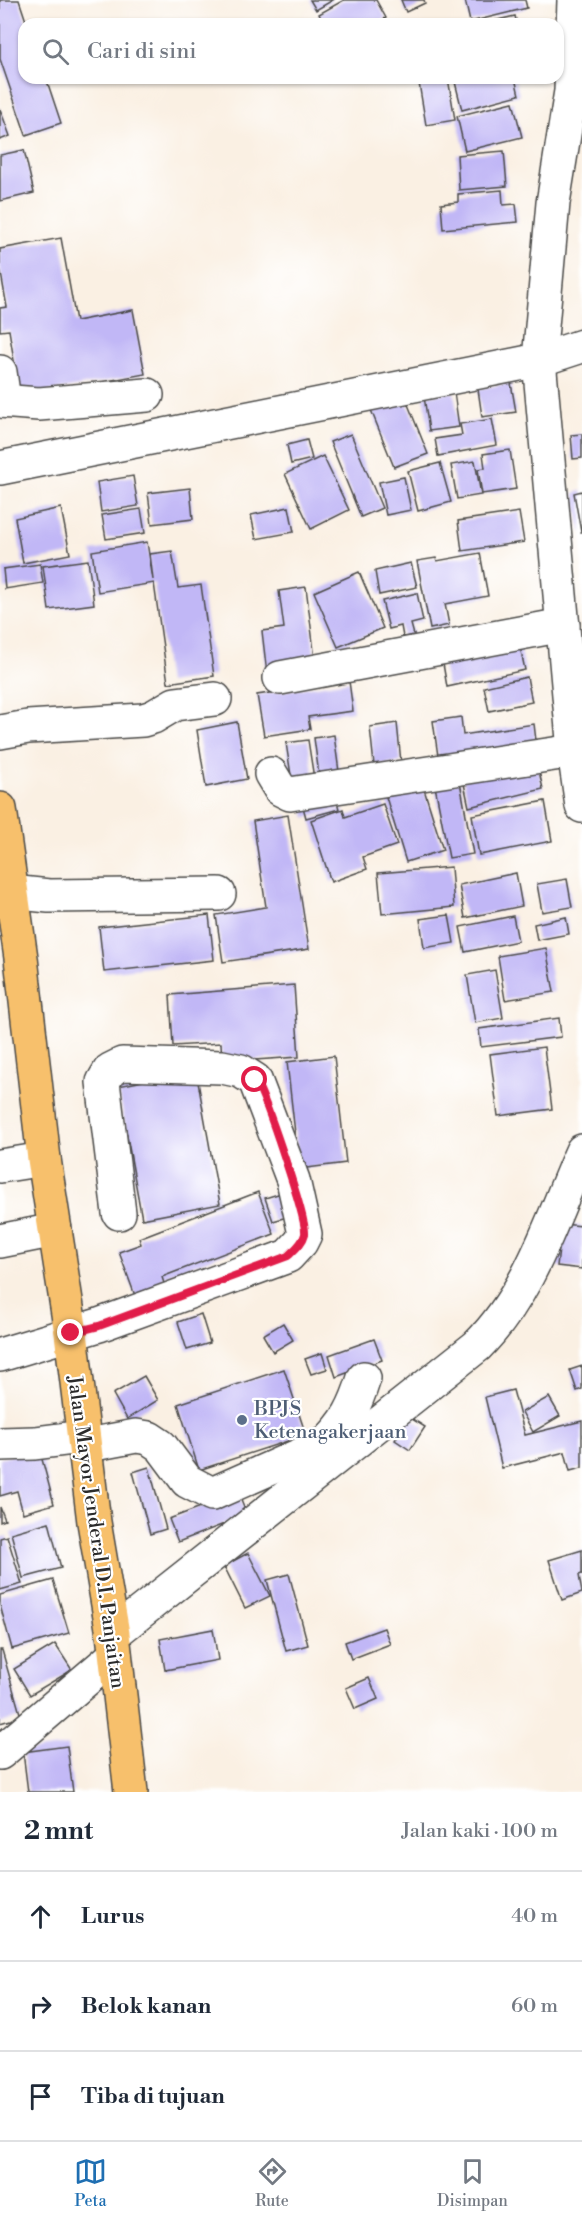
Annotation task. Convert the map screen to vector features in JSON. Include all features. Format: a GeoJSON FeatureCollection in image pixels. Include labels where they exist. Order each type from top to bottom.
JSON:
{"type":"FeatureCollection","features":[{"type":"Feature","properties":{"kind":"highway","name":"Jalan Mayor Jenderal D.I. Panjaitan"},"geometry":{"type":"LineString","coordinates":[[0,809],[11,892],[10,960],[71,1333],[83,1442],[114,1645],[131,1792]]}},
{"type":"Feature","properties":{"kind":"street"},"geometry":{"type":"LineString","coordinates":[[574,0],[571,91],[554,203],[538,360],[574,751],[582,806]]}},
{"type":"Feature","properties":{"kind":"street"},"geometry":{"type":"LineString","coordinates":[[0,468],[538,360],[582,346]]}},
{"type":"Feature","properties":{"kind":"street"},"geometry":{"type":"LineString","coordinates":[[1,392],[39,404],[147,395]]}},
{"type":"Feature","properties":{"kind":"street"},"geometry":{"type":"LineString","coordinates":[[280,678],[563,626]]}},
{"type":"Feature","properties":{"kind":"street"},"geometry":{"type":"LineString","coordinates":[[0,732],[28,727],[143,720],[175,704],[215,699]]}},
{"type":"Feature","properties":{"kind":"street"},"geometry":{"type":"LineString","coordinates":[[271,774],[280,789],[290,794],[574,751]]}},
{"type":"Feature","properties":{"kind":"street"},"geometry":{"type":"LineString","coordinates":[[11,892],[49,896],[219,894]]}},
{"type":"Feature","properties":{"kind":"street"},"geometry":{"type":"LineString","coordinates":[[0,1355],[99,1326],[288,1256],[301,1242],[305,1234],[293,1180],[255,1080],[240,1071],[222,1068],[122,1064],[110,1070],[103,1082],[119,1213]]}},
{"type":"Feature","properties":{"kind":"street"},"geometry":{"type":"LineString","coordinates":[[0,1753],[114,1645],[491,1333],[537,1260],[582,1150]]}},
{"type":"Feature","properties":{"kind":"street"},"geometry":{"type":"LineString","coordinates":[[0,1166],[44,1159]]}},
{"type":"Feature","properties":{"kind":"street"},"geometry":{"type":"LineString","coordinates":[[0,1240],[55,1230]]}},
{"type":"Feature","properties":{"kind":"street"},"geometry":{"type":"LineString","coordinates":[[0,1444],[83,1442],[136,1436],[149,1438],[161,1446],[187,1481],[212,1494],[325,1444],[339,1430],[354,1408],[363,1378]]}},
{"type":"Feature","properties":{"kind":"building"},"geometry":{"type":"Polygon","coordinates":[[[0,0],[19,0],[25,18],[18,18],[18,84],[48,84],[61,123],[26,135],[0,59],[0,0]]]}},
{"type":"Feature","properties":{"kind":"building"},"geometry":{"type":"Polygon","coordinates":[[[310,0],[333,0],[316,10],[310,0]]]}},
{"type":"Feature","properties":{"kind":"building"},"geometry":{"type":"Polygon","coordinates":[[[344,0],[376,0],[386,18],[321,18],[319,14],[344,0]]]}},
{"type":"Feature","properties":{"kind":"building"},"geometry":{"type":"Polygon","coordinates":[[[401,0],[424,0],[425,3],[406,12],[401,0]]]}},
{"type":"Feature","properties":{"kind":"building"},"geometry":{"type":"Polygon","coordinates":[[[465,0],[525,0],[527,8],[486,18],[469,18],[465,0]]]}},
{"type":"Feature","properties":{"kind":"building"},"geometry":{"type":"Polygon","coordinates":[[[419,84],[449,84],[455,120],[426,125],[419,84]]]}},
{"type":"Feature","properties":{"kind":"building"},"geometry":{"type":"Polygon","coordinates":[[[456,84],[516,84],[519,95],[462,110],[456,84]]]}},
{"type":"Feature","properties":{"kind":"building"},"geometry":{"type":"Polygon","coordinates":[[[513,102],[522,137],[465,151],[457,116],[513,102]]]}},
{"type":"Feature","properties":{"kind":"building"},"geometry":{"type":"Polygon","coordinates":[[[0,109],[10,136],[0,140],[0,109]]]}},
{"type":"Feature","properties":{"kind":"building"},"geometry":{"type":"Polygon","coordinates":[[[24,150],[34,193],[0,201],[0,155],[24,150]]]}},
{"type":"Feature","properties":{"kind":"building"},"geometry":{"type":"Polygon","coordinates":[[[504,151],[507,186],[459,190],[457,155],[504,151]]]}},
{"type":"Feature","properties":{"kind":"building"},"geometry":{"type":"Polygon","coordinates":[[[502,190],[503,205],[516,204],[518,222],[443,229],[441,204],[458,202],[458,194],[502,190]]]}},
{"type":"Feature","properties":{"kind":"building"},"geometry":{"type":"Polygon","coordinates":[[[61,238],[76,321],[133,310],[145,374],[20,397],[9,330],[0,331],[0,308],[7,307],[0,268],[0,249],[61,238]]]}},
{"type":"Feature","properties":{"kind":"building"},"geometry":{"type":"Polygon","coordinates":[[[511,383],[516,412],[482,417],[478,389],[511,383]]]}},
{"type":"Feature","properties":{"kind":"building"},"geometry":{"type":"Polygon","coordinates":[[[454,392],[459,427],[429,431],[424,396],[454,392]]]}},
{"type":"Feature","properties":{"kind":"building"},"geometry":{"type":"Polygon","coordinates":[[[405,397],[428,454],[394,467],[371,410],[405,397]]]}},
{"type":"Feature","properties":{"kind":"building"},"geometry":{"type":"Polygon","coordinates":[[[492,419],[497,445],[438,456],[435,439],[462,435],[460,424],[492,419]]]}},
{"type":"Feature","properties":{"kind":"building"},"geometry":{"type":"Polygon","coordinates":[[[351,434],[382,508],[361,517],[330,442],[351,434]]]}},
{"type":"Feature","properties":{"kind":"building"},"geometry":{"type":"Polygon","coordinates":[[[582,434],[582,458],[573,459],[571,435],[582,434]]]}},
{"type":"Feature","properties":{"kind":"building"},"geometry":{"type":"Polygon","coordinates":[[[307,440],[312,459],[291,464],[287,445],[307,440]]]}},
{"type":"Feature","properties":{"kind":"building"},"geometry":{"type":"Polygon","coordinates":[[[510,450],[516,489],[482,494],[478,469],[485,468],[483,454],[510,450]]]}},
{"type":"Feature","properties":{"kind":"building"},"geometry":{"type":"Polygon","coordinates":[[[323,456],[349,510],[311,529],[285,474],[323,456]]]}},
{"type":"Feature","properties":{"kind":"building"},"geometry":{"type":"Polygon","coordinates":[[[475,461],[481,495],[457,499],[451,465],[475,461]]]}},
{"type":"Feature","properties":{"kind":"building"},"geometry":{"type":"Polygon","coordinates":[[[440,463],[451,502],[418,511],[408,471],[440,463]]]}},
{"type":"Feature","properties":{"kind":"building"},"geometry":{"type":"Polygon","coordinates":[[[133,476],[138,506],[101,512],[97,482],[133,476]]]}},
{"type":"Feature","properties":{"kind":"building"},"geometry":{"type":"Polygon","coordinates":[[[404,477],[411,510],[386,515],[379,482],[404,477]]]}},
{"type":"Feature","properties":{"kind":"building"},"geometry":{"type":"Polygon","coordinates":[[[190,488],[193,519],[152,524],[148,493],[190,488]]]}},
{"type":"Feature","properties":{"kind":"building"},"geometry":{"type":"Polygon","coordinates":[[[582,491],[582,532],[581,532],[574,493],[582,491]]]}},
{"type":"Feature","properties":{"kind":"building"},"geometry":{"type":"Polygon","coordinates":[[[289,507],[294,532],[256,539],[251,515],[289,507]]]}},
{"type":"Feature","properties":{"kind":"building"},"geometry":{"type":"Polygon","coordinates":[[[61,508],[70,554],[23,563],[15,518],[61,508]]]}},
{"type":"Feature","properties":{"kind":"building"},"geometry":{"type":"Polygon","coordinates":[[[141,509],[145,533],[106,539],[102,515],[141,509]]]}},
{"type":"Feature","properties":{"kind":"building"},"geometry":{"type":"Polygon","coordinates":[[[519,512],[524,542],[462,551],[458,521],[519,512]]]}},
{"type":"Feature","properties":{"kind":"building"},"geometry":{"type":"Polygon","coordinates":[[[147,542],[153,580],[150,554],[172,551],[178,588],[201,585],[214,676],[168,683],[154,583],[98,592],[92,551],[147,542]]]}},
{"type":"Feature","properties":{"kind":"building"},"geometry":{"type":"Polygon","coordinates":[[[480,553],[488,596],[445,604],[449,625],[430,629],[417,561],[436,558],[437,561],[480,553]]]}},
{"type":"Feature","properties":{"kind":"building"},"geometry":{"type":"Polygon","coordinates":[[[88,560],[94,604],[49,610],[43,566],[88,560]]]}},
{"type":"Feature","properties":{"kind":"building"},"geometry":{"type":"Polygon","coordinates":[[[411,563],[417,587],[379,595],[375,571],[411,563]]]}},
{"type":"Feature","properties":{"kind":"building"},"geometry":{"type":"Polygon","coordinates":[[[40,564],[43,583],[5,589],[3,569],[40,564]]]}},
{"type":"Feature","properties":{"kind":"building"},"geometry":{"type":"Polygon","coordinates":[[[359,572],[383,628],[338,647],[314,592],[359,572]]]}},
{"type":"Feature","properties":{"kind":"building"},"geometry":{"type":"Polygon","coordinates":[[[306,587],[316,667],[267,674],[262,631],[284,628],[279,591],[306,587]]]}},
{"type":"Feature","properties":{"kind":"building"},"geometry":{"type":"Polygon","coordinates":[[[417,593],[423,621],[411,624],[414,635],[403,637],[401,626],[389,629],[382,601],[417,593]]]}},
{"type":"Feature","properties":{"kind":"building"},"geometry":{"type":"Polygon","coordinates":[[[519,642],[525,670],[447,687],[442,658],[519,642]]]}},
{"type":"Feature","properties":{"kind":"building"},"geometry":{"type":"Polygon","coordinates":[[[527,677],[532,702],[489,711],[484,687],[527,677]]]}},
{"type":"Feature","properties":{"kind":"building"},"geometry":{"type":"Polygon","coordinates":[[[349,681],[353,711],[308,717],[310,729],[264,736],[257,695],[349,681]]]}},
{"type":"Feature","properties":{"kind":"building"},"geometry":{"type":"Polygon","coordinates":[[[461,717],[463,735],[534,724],[537,749],[439,763],[433,721],[461,717]]]}},
{"type":"Feature","properties":{"kind":"building"},"geometry":{"type":"Polygon","coordinates":[[[237,722],[247,779],[206,787],[197,730],[237,722]]]}},
{"type":"Feature","properties":{"kind":"building"},"geometry":{"type":"Polygon","coordinates":[[[397,723],[401,762],[374,765],[370,727],[397,723]]]}},
{"type":"Feature","properties":{"kind":"building"},"geometry":{"type":"Polygon","coordinates":[[[334,735],[340,779],[320,782],[314,738],[334,735]]]}},
{"type":"Feature","properties":{"kind":"building"},"geometry":{"type":"Polygon","coordinates":[[[308,740],[315,785],[293,788],[286,743],[308,740]]]}},
{"type":"Feature","properties":{"kind":"building"},"geometry":{"type":"Polygon","coordinates":[[[537,762],[543,789],[469,807],[463,779],[537,762]]]}},
{"type":"Feature","properties":{"kind":"building"},"geometry":{"type":"Polygon","coordinates":[[[460,782],[473,854],[449,858],[435,786],[460,782]]]}},
{"type":"Feature","properties":{"kind":"building"},"geometry":{"type":"Polygon","coordinates":[[[423,786],[443,850],[406,862],[386,797],[423,786]]]}},
{"type":"Feature","properties":{"kind":"building"},"geometry":{"type":"Polygon","coordinates":[[[335,794],[339,809],[306,818],[302,803],[335,794]]]}},
{"type":"Feature","properties":{"kind":"building"},"geometry":{"type":"Polygon","coordinates":[[[545,801],[552,841],[479,855],[472,815],[545,801]]]}},
{"type":"Feature","properties":{"kind":"building"},"geometry":{"type":"Polygon","coordinates":[[[383,804],[397,845],[363,857],[367,869],[331,882],[311,820],[343,809],[345,817],[383,804]]]}},
{"type":"Feature","properties":{"kind":"building"},"geometry":{"type":"Polygon","coordinates":[[[288,815],[309,949],[223,962],[216,915],[266,907],[253,821],[288,815]]]}},
{"type":"Feature","properties":{"kind":"building"},"geometry":{"type":"Polygon","coordinates":[[[451,867],[454,907],[382,914],[378,873],[451,867]]]}},
{"type":"Feature","properties":{"kind":"building"},"geometry":{"type":"Polygon","coordinates":[[[516,873],[522,906],[465,918],[459,885],[516,873]]]}},
{"type":"Feature","properties":{"kind":"building"},"geometry":{"type":"Polygon","coordinates":[[[567,879],[572,907],[542,912],[537,884],[567,879]]]}},
{"type":"Feature","properties":{"kind":"building"},"geometry":{"type":"Polygon","coordinates":[[[209,915],[214,960],[104,972],[99,927],[209,915]]]}},
{"type":"Feature","properties":{"kind":"building"},"geometry":{"type":"Polygon","coordinates":[[[449,915],[454,943],[424,948],[420,919],[449,915]]]}},
{"type":"Feature","properties":{"kind":"building"},"geometry":{"type":"Polygon","coordinates":[[[513,916],[518,941],[465,952],[460,927],[513,916]]]}},
{"type":"Feature","properties":{"kind":"building"},"geometry":{"type":"Polygon","coordinates":[[[566,917],[569,934],[537,940],[534,924],[566,917]]]}},
{"type":"Feature","properties":{"kind":"building"},"geometry":{"type":"Polygon","coordinates":[[[546,948],[554,992],[505,1000],[498,956],[546,948]]]}},
{"type":"Feature","properties":{"kind":"building"},"geometry":{"type":"Polygon","coordinates":[[[495,970],[503,1018],[475,1023],[467,975],[495,970]]]}},
{"type":"Feature","properties":{"kind":"building"},"geometry":{"type":"Polygon","coordinates":[[[294,985],[299,1057],[222,1062],[221,1043],[173,1046],[170,995],[294,985]]]}},
{"type":"Feature","properties":{"kind":"building"},"geometry":{"type":"Polygon","coordinates":[[[559,1018],[561,1037],[481,1047],[479,1029],[559,1018]]]}},
{"type":"Feature","properties":{"kind":"building"},"geometry":{"type":"Polygon","coordinates":[[[544,1047],[552,1109],[498,1116],[490,1054],[544,1047]]]}},
{"type":"Feature","properties":{"kind":"building"},"geometry":{"type":"Polygon","coordinates":[[[334,1056],[346,1163],[299,1169],[287,1062],[334,1056]]]}},
{"type":"Feature","properties":{"kind":"building"},"geometry":{"type":"Polygon","coordinates":[[[196,1071],[220,1204],[142,1219],[118,1086],[196,1071]]]}},
{"type":"Feature","properties":{"kind":"building"},"geometry":{"type":"Polygon","coordinates":[[[288,1191],[294,1215],[273,1221],[265,1198],[288,1191]]]}},
{"type":"Feature","properties":{"kind":"building"},"geometry":{"type":"Polygon","coordinates":[[[258,1192],[274,1234],[162,1277],[166,1290],[137,1301],[119,1252],[141,1244],[139,1238],[258,1192]]]}},
{"type":"Feature","properties":{"kind":"building"},"geometry":{"type":"Polygon","coordinates":[[[562,1224],[582,1226],[582,1269],[557,1266],[562,1224]]]}},
{"type":"Feature","properties":{"kind":"building"},"geometry":{"type":"Polygon","coordinates":[[[201,1314],[210,1343],[187,1350],[178,1322],[201,1314]]]}},
{"type":"Feature","properties":{"kind":"building"},"geometry":{"type":"Polygon","coordinates":[[[283,1323],[293,1340],[273,1352],[263,1335],[283,1323]]]}},
{"type":"Feature","properties":{"kind":"building"},"geometry":{"type":"Polygon","coordinates":[[[374,1339],[382,1360],[336,1377],[329,1355],[374,1339]]]}},
{"type":"Feature","properties":{"kind":"building"},"geometry":{"type":"Polygon","coordinates":[[[322,1353],[327,1369],[311,1374],[305,1359],[322,1353]]]}},
{"type":"Feature","properties":{"kind":"building"},"geometry":{"type":"Polygon","coordinates":[[[582,1366],[582,1389],[577,1391],[570,1370],[582,1366]]]}},
{"type":"Feature","properties":{"kind":"building","name":"BPJS Ketenagakerjaan"},"geometry":{"type":"Polygon","coordinates":[[[284,1369],[306,1435],[199,1470],[178,1404],[284,1369]]]}},
{"type":"Feature","properties":{"kind":"building"},"geometry":{"type":"Polygon","coordinates":[[[144,1376],[158,1400],[127,1419],[113,1394],[144,1376]]]}},
{"type":"Feature","properties":{"kind":"building"},"geometry":{"type":"Polygon","coordinates":[[[513,1390],[525,1435],[582,1421],[582,1468],[570,1471],[565,1452],[502,1468],[485,1397],[513,1390]]]}},
{"type":"Feature","properties":{"kind":"building"},"geometry":{"type":"Polygon","coordinates":[[[549,1397],[560,1416],[533,1432],[522,1412],[549,1397]]]}},
{"type":"Feature","properties":{"kind":"building"},"geometry":{"type":"Polygon","coordinates":[[[409,1417],[425,1427],[410,1450],[395,1440],[409,1417]]]}},
{"type":"Feature","properties":{"kind":"building"},"geometry":{"type":"Polygon","coordinates":[[[39,1448],[54,1504],[23,1513],[17,1491],[0,1496],[0,1459],[39,1448]]]}},
{"type":"Feature","properties":{"kind":"building"},"geometry":{"type":"Polygon","coordinates":[[[149,1467],[166,1529],[150,1534],[133,1472],[149,1467]]]}},
{"type":"Feature","properties":{"kind":"building"},"geometry":{"type":"Polygon","coordinates":[[[238,1493],[247,1515],[178,1542],[169,1519],[238,1493]]]}},
{"type":"Feature","properties":{"kind":"building"},"geometry":{"type":"Polygon","coordinates":[[[0,1507],[5,1520],[0,1522],[0,1507]]]}},
{"type":"Feature","properties":{"kind":"building"},"geometry":{"type":"Polygon","coordinates":[[[49,1522],[61,1568],[23,1578],[11,1533],[49,1522]]]}},
{"type":"Feature","properties":{"kind":"building"},"geometry":{"type":"Polygon","coordinates":[[[7,1536],[22,1584],[0,1590],[0,1538],[7,1536]]]}},
{"type":"Feature","properties":{"kind":"building"},"geometry":{"type":"Polygon","coordinates":[[[582,1550],[582,1574],[579,1575],[582,1593],[562,1600],[549,1560],[582,1550]]]}},
{"type":"Feature","properties":{"kind":"building"},"geometry":{"type":"Polygon","coordinates":[[[248,1553],[270,1596],[245,1608],[224,1566],[248,1553]]]}},
{"type":"Feature","properties":{"kind":"building"},"geometry":{"type":"Polygon","coordinates":[[[289,1574],[308,1645],[286,1651],[267,1580],[289,1574]]]}},
{"type":"Feature","properties":{"kind":"building"},"geometry":{"type":"Polygon","coordinates":[[[53,1580],[69,1633],[12,1649],[0,1605],[0,1595],[53,1580]]]}},
{"type":"Feature","properties":{"kind":"building"},"geometry":{"type":"Polygon","coordinates":[[[384,1628],[390,1644],[351,1659],[345,1642],[384,1628]]]}},
{"type":"Feature","properties":{"kind":"building"},"geometry":{"type":"Polygon","coordinates":[[[213,1629],[218,1660],[165,1670],[160,1639],[213,1629]]]}},
{"type":"Feature","properties":{"kind":"building"},"geometry":{"type":"Polygon","coordinates":[[[55,1644],[72,1670],[30,1695],[14,1669],[55,1644]]]}},
{"type":"Feature","properties":{"kind":"building"},"geometry":{"type":"Polygon","coordinates":[[[0,1650],[2,1650],[21,1717],[0,1723],[0,1650]]]}},
{"type":"Feature","properties":{"kind":"building"},"geometry":{"type":"Polygon","coordinates":[[[369,1678],[378,1699],[355,1709],[346,1688],[369,1678]]]}},
{"type":"Feature","properties":{"kind":"building"},"geometry":{"type":"Polygon","coordinates":[[[67,1746],[73,1792],[28,1792],[23,1752],[67,1746]]]}},
{"type":"Feature","properties":{"kind":"place","name":"BPJS Ketenagakerjaan"},"geometry":{"type":"Point","coordinates":[242,1420]}},
{"type":"Feature","properties":{"kind":"route"},"geometry":{"type":"LineString","coordinates":[[71,1333],[99,1326],[288,1256],[301,1242],[305,1234],[293,1180],[255,1080]]}}]}
